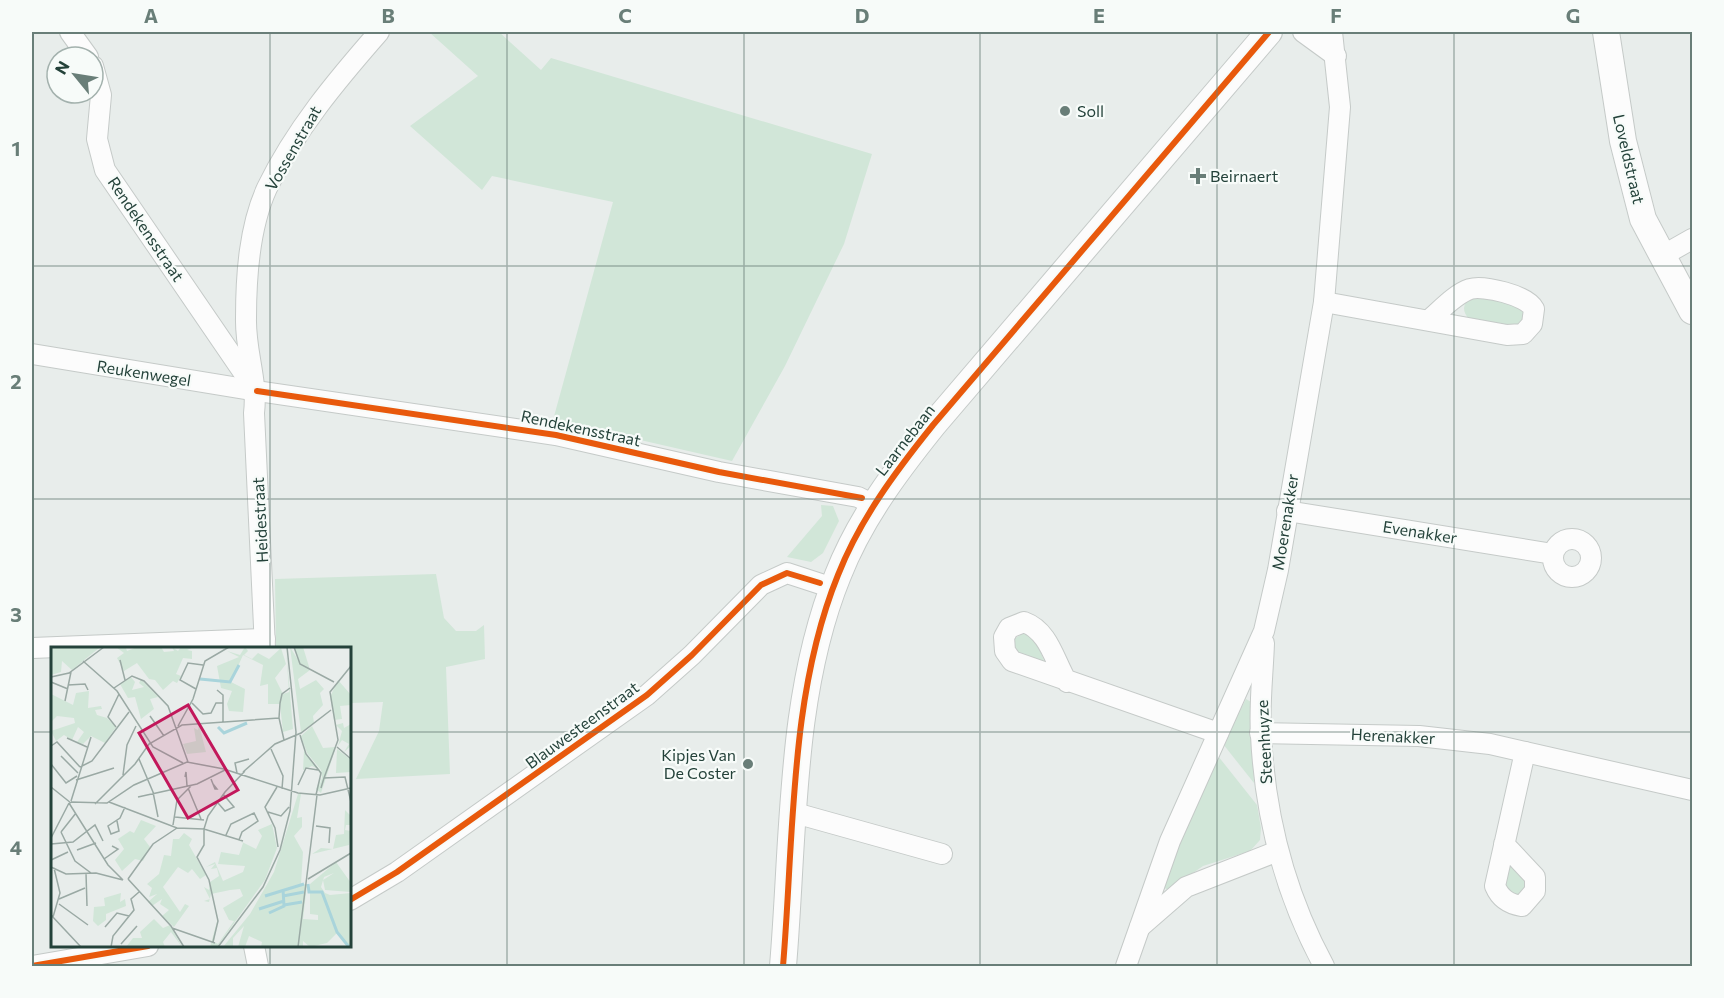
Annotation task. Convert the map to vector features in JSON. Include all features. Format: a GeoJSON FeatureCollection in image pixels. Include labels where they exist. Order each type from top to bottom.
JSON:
{"type":"FeatureCollection","features":[{"type":"Feature","properties":{"kind":"street"},"geometry":{"type":"LineString","coordinates":[[70,32],[79,45]]}},
{"type":"Feature","properties":{"kind":"street","name":"Vossenstraat"},"geometry":{"type":"LineString","coordinates":[[257,391],[250,370],[246,320],[247,281],[253,233],[267,189],[322,99],[379,32]]}},
{"type":"Feature","properties":{"kind":"street","name":"Laarnebaan"},"geometry":{"type":"LineString","coordinates":[[783,966],[807,677],[826,585],[874,505],[899,468],[940,416],[1269,32]]}},
{"type":"Feature","properties":{"kind":"street"},"geometry":{"type":"LineString","coordinates":[[1303,32],[1336,56]]}},
{"type":"Feature","properties":{"kind":"street","name":"Moerenakker"},"geometry":{"type":"LineString","coordinates":[[1126,966],[1170,842],[1264,631],[1324,302],[1340,107],[1332,32]]}},
{"type":"Feature","properties":{"kind":"street","name":"Loveldstraat"},"geometry":{"type":"LineString","coordinates":[[1606,32],[1630,177],[1643,219],[1692,311]]}},
{"type":"Feature","properties":{"kind":"street","name":"Rendekensstraat"},"geometry":{"type":"LineString","coordinates":[[100,105],[97,139],[105,170],[257,391],[556,435],[719,472],[858,497],[874,505]]}},
{"type":"Feature","properties":{"kind":"street"},"geometry":{"type":"LineString","coordinates":[[1662,256],[1692,240]]}},
{"type":"Feature","properties":{"kind":"street"},"geometry":{"type":"LineString","coordinates":[[1324,302],[1507,335],[1523,334],[1532,324],[1534,309],[1517,294],[1472,288],[1460,294],[1429,320]]}},
{"type":"Feature","properties":{"kind":"street","name":"Reukenwegel"},"geometry":{"type":"LineString","coordinates":[[32,354],[257,391]]}},
{"type":"Feature","properties":{"kind":"street","name":"Heidestraat"},"geometry":{"type":"LineString","coordinates":[[257,391],[254,413],[265,644]]}},
{"type":"Feature","properties":{"kind":"street","name":"Evenakker"},"geometry":{"type":"LineString","coordinates":[[1287,511],[1552,554]]}},
{"type":"Feature","properties":{"kind":"street","name":"Blauwesteenstraat"},"geometry":{"type":"LineString","coordinates":[[351,899],[397,872],[647,695],[679,668],[761,585],[773,577],[787,573],[826,585]]}},
{"type":"Feature","properties":{"kind":"street","name":"Steenhuyze"},"geometry":{"type":"LineString","coordinates":[[1264,631],[1260,733],[1268,807],[1278,851],[1301,923],[1324,966]]}},
{"type":"Feature","properties":{"kind":"street"},"geometry":{"type":"LineString","coordinates":[[90,647],[265,644]]}},
{"type":"Feature","properties":{"kind":"street"},"geometry":{"type":"LineString","coordinates":[[32,648],[51,648]]}},
{"type":"Feature","properties":{"kind":"street"},"geometry":{"type":"LineString","coordinates":[[1067,682],[1218,733]]}},
{"type":"Feature","properties":{"kind":"street","name":"Herenakker"},"geometry":{"type":"LineString","coordinates":[[1260,733],[1419,736],[1490,744],[1579,762],[1692,790]]}},
{"type":"Feature","properties":{"kind":"street"},"geometry":{"type":"LineString","coordinates":[[1504,844],[1525,752]]}},
{"type":"Feature","properties":{"kind":"street"},"geometry":{"type":"LineString","coordinates":[[795,813],[942,854]]}},
{"type":"Feature","properties":{"kind":"street"},"geometry":{"type":"LineString","coordinates":[[1138,928],[1186,887],[1278,851]]}},
{"type":"Feature","properties":{"kind":"street"},"geometry":{"type":"LineString","coordinates":[[32,966],[137,947]]}},
{"type":"Feature","properties":{"kind":"street"},"geometry":{"type":"LineString","coordinates":[[254,947],[258,966]]}},
{"type":"Feature","properties":{"kind":"green space"},"geometry":{"type":"Polygon","coordinates":[[[429,32],[499,32],[541,70],[551,58],[872,154],[844,244],[785,366],[732,461],[553,420],[613,202],[492,176],[482,190],[410,126],[478,76],[429,32]]]}},
{"type":"Feature","properties":{"kind":"green space"},"geometry":{"type":"Polygon","coordinates":[[[1475,296],[1518,304],[1522,306],[1527,318],[1516,327],[1469,319],[1464,306],[1475,296]]]}},
{"type":"Feature","properties":{"kind":"green space"},"geometry":{"type":"Polygon","coordinates":[[[821,505],[833,506],[839,521],[823,553],[811,562],[787,557],[822,516],[821,505]]]}},
{"type":"Feature","properties":{"kind":"green space"},"geometry":{"type":"Polygon","coordinates":[[[436,574],[444,618],[456,631],[476,631],[484,625],[485,659],[446,667],[450,774],[356,779],[379,731],[383,702],[351,703],[351,647],[276,647],[275,579],[436,574]]]}},
{"type":"Feature","properties":{"kind":"green space"},"geometry":{"type":"Polygon","coordinates":[[[1025,632],[1034,636],[1045,663],[1024,656],[1016,650],[1014,639],[1025,632]]]}},
{"type":"Feature","properties":{"kind":"green space"},"geometry":{"type":"Polygon","coordinates":[[[1246,699],[1251,702],[1254,783],[1223,744],[1246,699]]]}},
{"type":"Feature","properties":{"kind":"green space"},"geometry":{"type":"Polygon","coordinates":[[[1218,756],[1257,805],[1261,828],[1260,840],[1250,851],[1203,866],[1170,889],[1166,889],[1162,884],[1218,756]]]}},
{"type":"Feature","properties":{"kind":"green space"},"geometry":{"type":"Polygon","coordinates":[[[1509,862],[1528,883],[1522,897],[1504,890],[1509,862]]]}},
{"type":"Feature","properties":{"kind":"cycle path"},"geometry":{"type":"LineString","coordinates":[[783,966],[796,768],[810,669],[822,621],[838,575],[857,534],[892,478],[933,425],[1269,32]]}},
{"type":"Feature","properties":{"kind":"cycle path"},"geometry":{"type":"LineString","coordinates":[[257,391],[556,435],[719,472],[862,498]]}},
{"type":"Feature","properties":{"kind":"cycle path"},"geometry":{"type":"LineString","coordinates":[[351,899],[397,872],[647,695],[692,655],[761,585],[787,573],[820,583]]}},
{"type":"Feature","properties":{"kind":"cycle path"},"geometry":{"type":"LineString","coordinates":[[32,966],[142,947]]}},
{"type":"Feature","properties":{"kind":"place","name":"Soll"},"geometry":{"type":"Point","coordinates":[1065,111]}},
{"type":"Feature","properties":{"kind":"place","name":"Beirnaert"},"geometry":{"type":"Point","coordinates":[1198,176]}},
{"type":"Feature","properties":{"kind":"place","name":"Kipjes Van De Coster"},"geometry":{"type":"Point","coordinates":[748,764]}}]}
